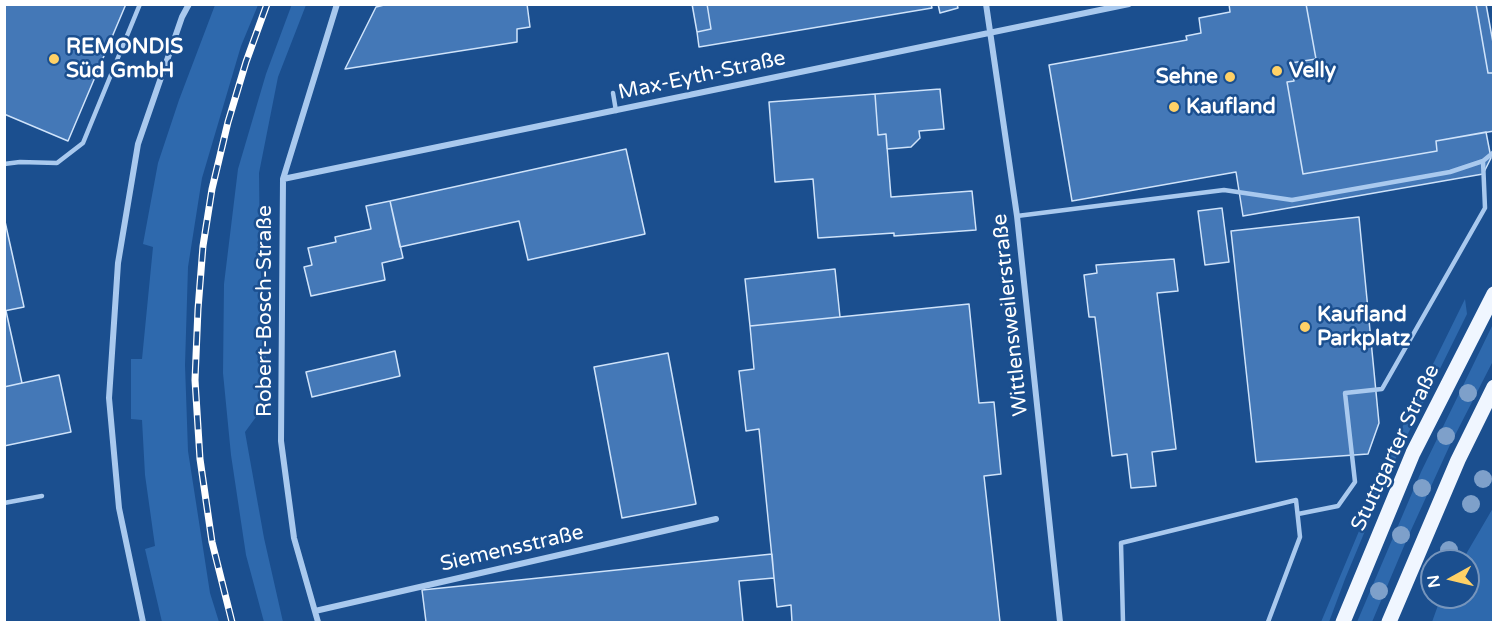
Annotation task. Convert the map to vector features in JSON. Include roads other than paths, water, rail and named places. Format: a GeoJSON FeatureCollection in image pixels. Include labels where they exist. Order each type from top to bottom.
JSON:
{"type":"FeatureCollection","features":[{"type":"Feature","properties":{"kind":"main road","name":"Stuttgarter Straße"},"geometry":{"type":"LineString","coordinates":[[1343,622],[1413,453],[1494,294]]}},
{"type":"Feature","properties":{"kind":"main road"},"geometry":{"type":"LineString","coordinates":[[1389,622],[1458,460],[1494,387]]}},
{"type":"Feature","properties":{"kind":"street"},"geometry":{"type":"LineString","coordinates":[[143,622],[119,508],[109,398],[118,263],[138,144],[182,17],[189,4]]}},
{"type":"Feature","properties":{"kind":"street","name":"Robert-Bosch-Straße"},"geometry":{"type":"LineString","coordinates":[[318,622],[294,538],[281,441],[282,179],[337,4]]}},
{"type":"Feature","properties":{"kind":"street","name":"Wittlensweilerstraße"},"geometry":{"type":"LineString","coordinates":[[986,4],[1017,216],[1060,622]]}},
{"type":"Feature","properties":{"kind":"street","name":"Max-Eyth-Straße"},"geometry":{"type":"LineString","coordinates":[[282,179],[1129,4]]}},
{"type":"Feature","properties":{"kind":"street","name":"Siemensstraße"},"geometry":{"type":"LineString","coordinates":[[315,611],[716,519]]}},
{"type":"Feature","properties":{"kind":"lane"},"geometry":{"type":"LineString","coordinates":[[4,164],[57,163],[83,143],[140,4]]}},
{"type":"Feature","properties":{"kind":"lane"},"geometry":{"type":"LineString","coordinates":[[613,93],[616,111]]}},
{"type":"Feature","properties":{"kind":"lane"},"geometry":{"type":"LineString","coordinates":[[1017,216],[1224,190],[1292,200],[1450,172],[1483,160],[1494,152]]}},
{"type":"Feature","properties":{"kind":"lane"},"geometry":{"type":"LineString","coordinates":[[1298,514],[1338,506],[1355,482],[1346,393],[1382,389],[1485,208],[1483,160]]}},
{"type":"Feature","properties":{"kind":"lane"},"geometry":{"type":"LineString","coordinates":[[4,503],[42,496]]}},
{"type":"Feature","properties":{"kind":"lane"},"geometry":{"type":"LineString","coordinates":[[1123,622],[1121,543],[1296,500],[1300,537],[1268,622]]}},
{"type":"Feature","properties":{"kind":"railway"},"geometry":{"type":"LineString","coordinates":[[232,622],[212,542],[200,459],[195,380],[198,309],[203,246],[212,189],[228,122],[267,4]]}},
{"type":"Feature","properties":{"kind":"place","name":"REMONDIS Süd GmbH"},"geometry":{"type":"Point","coordinates":[54,59]}},
{"type":"Feature","properties":{"kind":"place","name":"Velly"},"geometry":{"type":"Point","coordinates":[1277,71]}},
{"type":"Feature","properties":{"kind":"place","name":"Sehne"},"geometry":{"type":"Point","coordinates":[1230,77]}},
{"type":"Feature","properties":{"kind":"place","name":"Kaufland"},"geometry":{"type":"Point","coordinates":[1174,107]}},
{"type":"Feature","properties":{"kind":"place","name":"Kaufland Parkplatz"},"geometry":{"type":"Point","coordinates":[1305,327]}}]}
